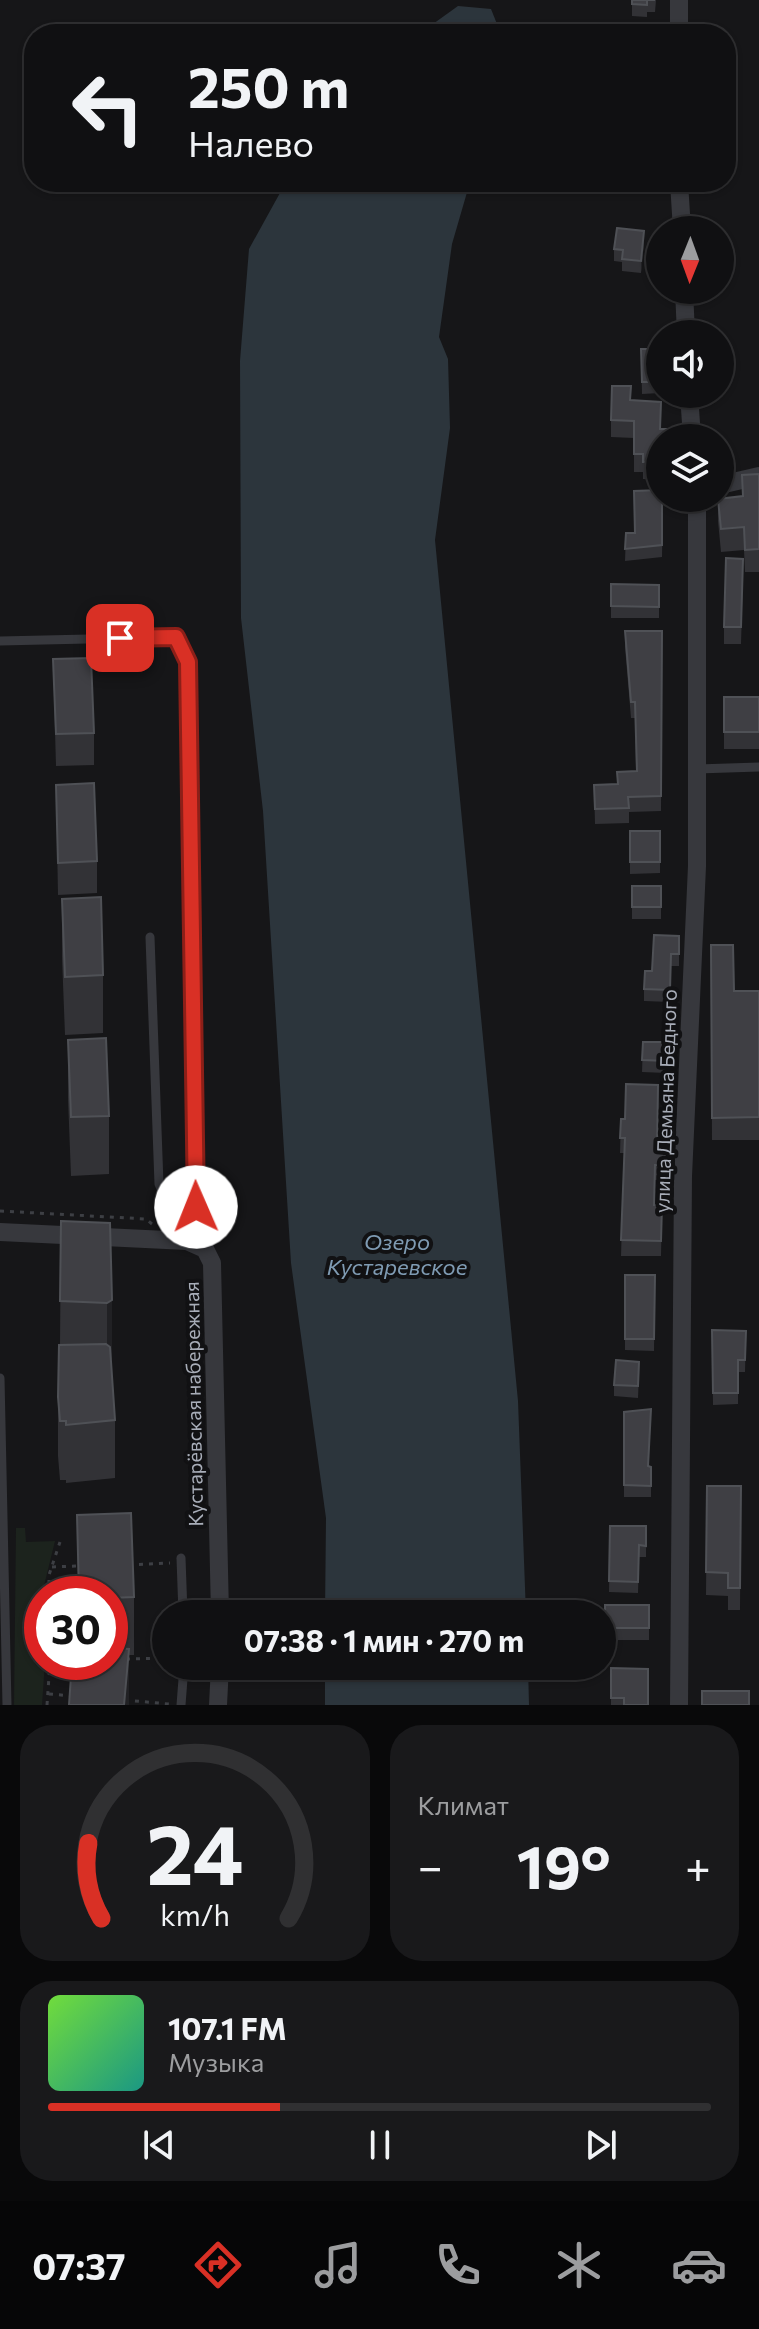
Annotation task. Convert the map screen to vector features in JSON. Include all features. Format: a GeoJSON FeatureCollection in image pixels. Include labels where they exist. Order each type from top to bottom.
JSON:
{"type":"FeatureCollection","features":[{"type":"Feature","properties":{"kind":"street"},"geometry":{"type":"LineString","coordinates":[[679,0],[679,24]]}},
{"type":"Feature","properties":{"kind":"street"},"geometry":{"type":"LineString","coordinates":[[680,192],[681,216]]}},
{"type":"Feature","properties":{"kind":"street"},"geometry":{"type":"LineString","coordinates":[[734,482],[759,476]]}},
{"type":"Feature","properties":{"kind":"street","name":"улица Демьяна Бедного"},"geometry":{"type":"LineString","coordinates":[[679,1705],[683,1176],[697,866],[697,512]]}},
{"type":"Feature","properties":{"kind":"street"},"geometry":{"type":"LineString","coordinates":[[0,1232],[187,1241],[187,1225],[196,1207],[188,662],[176,637]]}},
{"type":"Feature","properties":{"kind":"street","name":"Кустарёвская набережная"},"geometry":{"type":"LineString","coordinates":[[187,1241],[205,1249],[212,1263],[220,1600]]}},
{"type":"Feature","properties":{"kind":"street"},"geometry":{"type":"LineString","coordinates":[[218,1705],[219,1680]]}},
{"type":"Feature","properties":{"kind":"lane"},"geometry":{"type":"LineString","coordinates":[[0,641],[176,637]]}},
{"type":"Feature","properties":{"kind":"lane"},"geometry":{"type":"LineString","coordinates":[[697,769],[759,767]]}},
{"type":"Feature","properties":{"kind":"lane"},"geometry":{"type":"LineString","coordinates":[[150,937],[159,1184],[162,1191],[195,1191]]}},
{"type":"Feature","properties":{"kind":"lane"},"geometry":{"type":"LineString","coordinates":[[0,1378],[7,1705]]}},
{"type":"Feature","properties":{"kind":"lane"},"geometry":{"type":"LineString","coordinates":[[181,1561],[182,1600]]}},
{"type":"Feature","properties":{"kind":"lane"},"geometry":{"type":"LineString","coordinates":[[181,1705],[182,1680]]}},
{"type":"Feature","properties":{"kind":"path"},"geometry":{"type":"LineString","coordinates":[[0,1211],[146,1219],[152,1223],[153,1240]]}},
{"type":"Feature","properties":{"kind":"path"},"geometry":{"type":"LineString","coordinates":[[51,1576],[60,1542]]}},
{"type":"Feature","properties":{"kind":"path"},"geometry":{"type":"LineString","coordinates":[[124,1565],[181,1561]]}},
{"type":"Feature","properties":{"kind":"path"},"geometry":{"type":"LineString","coordinates":[[52,1567],[81,1566]]}},
{"type":"Feature","properties":{"kind":"path"},"geometry":{"type":"LineString","coordinates":[[128,1659],[152,1658]]}},
{"type":"Feature","properties":{"kind":"path"},"geometry":{"type":"LineString","coordinates":[[47,1705],[49,1680]]}},
{"type":"Feature","properties":{"kind":"path"},"geometry":{"type":"LineString","coordinates":[[49,1694],[78,1697]]}},
{"type":"Feature","properties":{"kind":"path"},"geometry":{"type":"LineString","coordinates":[[122,1700],[181,1705]]}},
{"type":"Feature","properties":{"kind":"shaded area"},"geometry":{"type":"Polygon","coordinates":[[[16,1528],[25,1528],[26,1542],[55,1541],[46,1576],[24,1576],[24,1680],[44,1680],[42,1705],[14,1705],[16,1528]]]}},
{"type":"Feature","properties":{"kind":"water"},"geometry":{"type":"Polygon","coordinates":[[[458,6],[491,9],[497,24],[433,24],[458,6]]]}},
{"type":"Feature","properties":{"kind":"water","name":"Озеро Кустаревское"},"geometry":{"type":"Polygon","coordinates":[[[280,192],[467,192],[452,244],[439,337],[448,359],[450,428],[435,540],[518,1401],[525,1600],[325,1600],[326,1518],[291,1263],[263,811],[241,618],[240,361],[249,249],[280,192]]]}},
{"type":"Feature","properties":{"kind":"water"},"geometry":{"type":"Polygon","coordinates":[[[325,1680],[528,1680],[529,1705],[325,1705],[325,1680]]]}},
{"type":"Feature","properties":{"kind":"building"},"geometry":{"type":"Polygon","coordinates":[[[632,0],[647,0],[647,5],[632,4],[632,0]]]}},
{"type":"Feature","properties":{"kind":"building"},"geometry":{"type":"Polygon","coordinates":[[[617,228],[644,231],[641,261],[622,259],[623,250],[614,249],[617,228]]]}},
{"type":"Feature","properties":{"kind":"building"},"geometry":{"type":"Polygon","coordinates":[[[641,349],[646,349],[646,382],[642,382],[641,349]]]}},
{"type":"Feature","properties":{"kind":"building"},"geometry":{"type":"Polygon","coordinates":[[[612,386],[631,386],[630,400],[646,401],[646,408],[661,408],[660,424],[646,424],[646,462],[643,462],[643,454],[634,454],[634,421],[611,420],[612,386]]]}},
{"type":"Feature","properties":{"kind":"building"},"geometry":{"type":"Polygon","coordinates":[[[759,474],[759,549],[745,550],[744,527],[721,529],[719,512],[734,512],[734,497],[743,496],[742,475],[759,474]]]}},
{"type":"Feature","properties":{"kind":"building"},"geometry":{"type":"Polygon","coordinates":[[[634,491],[646,491],[646,512],[662,512],[662,545],[625,549],[626,533],[635,533],[634,491]]]}},
{"type":"Feature","properties":{"kind":"building"},"geometry":{"type":"Polygon","coordinates":[[[726,558],[743,559],[741,627],[724,627],[726,558]]]}},
{"type":"Feature","properties":{"kind":"building"},"geometry":{"type":"Polygon","coordinates":[[[611,584],[659,585],[659,607],[611,606],[611,584]]]}},
{"type":"Feature","properties":{"kind":"building"},"geometry":{"type":"Polygon","coordinates":[[[625,631],[662,631],[661,796],[628,797],[629,808],[595,809],[594,785],[618,784],[617,772],[637,771],[635,702],[631,702],[625,631]]]}},
{"type":"Feature","properties":{"kind":"building"},"geometry":{"type":"Polygon","coordinates":[[[91,658],[94,733],[56,734],[53,659],[91,658]]]}},
{"type":"Feature","properties":{"kind":"building"},"geometry":{"type":"Polygon","coordinates":[[[724,697],[759,697],[759,732],[724,732],[724,697]]]}},
{"type":"Feature","properties":{"kind":"building"},"geometry":{"type":"Polygon","coordinates":[[[94,783],[97,861],[58,863],[56,785],[94,783]]]}},
{"type":"Feature","properties":{"kind":"building"},"geometry":{"type":"Polygon","coordinates":[[[630,831],[660,831],[660,862],[630,862],[630,831]]]}},
{"type":"Feature","properties":{"kind":"building"},"geometry":{"type":"Polygon","coordinates":[[[632,886],[661,886],[661,907],[632,907],[632,886]]]}},
{"type":"Feature","properties":{"kind":"building"},"geometry":{"type":"Polygon","coordinates":[[[101,897],[103,975],[65,977],[62,899],[101,897]]]}},
{"type":"Feature","properties":{"kind":"building"},"geometry":{"type":"Polygon","coordinates":[[[654,935],[679,936],[679,954],[671,954],[670,990],[644,989],[645,971],[652,971],[654,935]]]}},
{"type":"Feature","properties":{"kind":"building"},"geometry":{"type":"Polygon","coordinates":[[[711,945],[733,945],[734,991],[759,991],[759,1117],[712,1118],[711,945]]]}},
{"type":"Feature","properties":{"kind":"building"},"geometry":{"type":"Polygon","coordinates":[[[106,1038],[109,1116],[71,1117],[68,1040],[106,1038]]]}},
{"type":"Feature","properties":{"kind":"building"},"geometry":{"type":"Polygon","coordinates":[[[643,1042],[668,1042],[667,1061],[642,1060],[643,1042]]]}},
{"type":"Feature","properties":{"kind":"building"},"geometry":{"type":"Polygon","coordinates":[[[626,1084],[658,1085],[657,1153],[665,1153],[665,1165],[655,1165],[654,1205],[662,1205],[661,1241],[621,1240],[625,1138],[620,1138],[621,1119],[625,1119],[626,1084]]]}},
{"type":"Feature","properties":{"kind":"building"},"geometry":{"type":"Polygon","coordinates":[[[61,1221],[110,1223],[112,1300],[107,1303],[60,1301],[61,1221]]]}},
{"type":"Feature","properties":{"kind":"building"},"geometry":{"type":"Polygon","coordinates":[[[625,1275],[655,1275],[654,1339],[625,1339],[625,1275]]]}},
{"type":"Feature","properties":{"kind":"building"},"geometry":{"type":"Polygon","coordinates":[[[712,1330],[746,1331],[745,1360],[738,1360],[738,1393],[713,1393],[712,1330]]]}},
{"type":"Feature","properties":{"kind":"building"},"geometry":{"type":"Polygon","coordinates":[[[106,1344],[110,1347],[115,1420],[66,1425],[66,1421],[60,1421],[59,1345],[106,1344]]]}},
{"type":"Feature","properties":{"kind":"building"},"geometry":{"type":"Polygon","coordinates":[[[616,1360],[639,1362],[638,1386],[614,1385],[616,1360]]]}},
{"type":"Feature","properties":{"kind":"building"},"geometry":{"type":"Polygon","coordinates":[[[651,1409],[648,1466],[651,1467],[651,1486],[624,1485],[624,1412],[651,1409]]]}},
{"type":"Feature","properties":{"kind":"building"},"geometry":{"type":"Polygon","coordinates":[[[707,1486],[741,1486],[740,1588],[728,1588],[728,1573],[706,1572],[707,1486]]]}},
{"type":"Feature","properties":{"kind":"building"},"geometry":{"type":"Polygon","coordinates":[[[131,1513],[134,1597],[128,1597],[128,1576],[79,1576],[77,1515],[131,1513]]]}},
{"type":"Feature","properties":{"kind":"building"},"geometry":{"type":"Polygon","coordinates":[[[610,1526],[646,1526],[646,1546],[639,1545],[638,1582],[609,1581],[610,1526]]]}},
{"type":"Feature","properties":{"kind":"building"},"geometry":{"type":"Polygon","coordinates":[[[616,1605],[649,1605],[649,1628],[616,1628],[616,1605]]]}},
{"type":"Feature","properties":{"kind":"building"},"geometry":{"type":"Polygon","coordinates":[[[616,1668],[648,1669],[648,1705],[624,1705],[624,1698],[611,1698],[611,1680],[616,1680],[616,1668]]]}},
{"type":"Feature","properties":{"kind":"building"},"geometry":{"type":"Polygon","coordinates":[[[71,1680],[126,1680],[124,1705],[69,1705],[71,1680]]]}},
{"type":"Feature","properties":{"kind":"building"},"geometry":{"type":"Polygon","coordinates":[[[702,1691],[749,1691],[749,1705],[702,1705],[702,1691]]]}},
{"type":"Feature","properties":{"kind":"route"},"geometry":{"type":"LineString","coordinates":[[120,638],[176,637],[188,662],[196,1207]]}}]}
